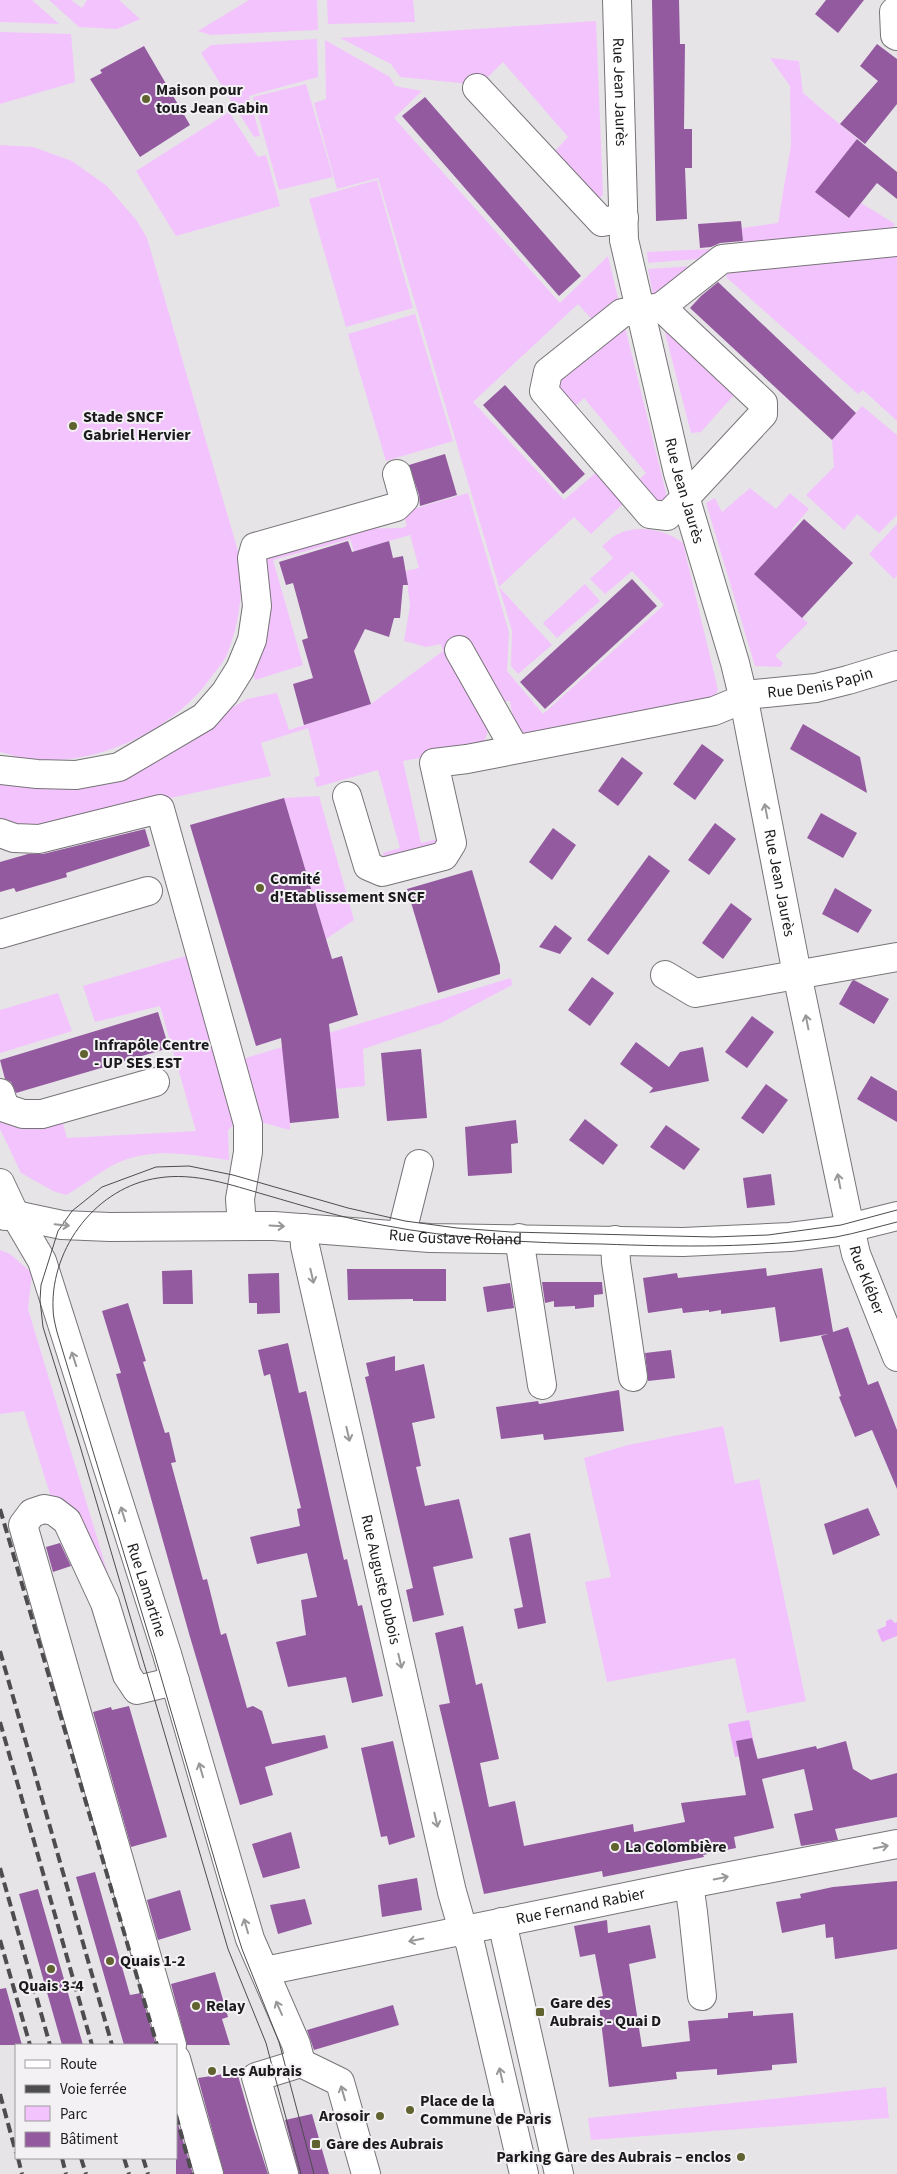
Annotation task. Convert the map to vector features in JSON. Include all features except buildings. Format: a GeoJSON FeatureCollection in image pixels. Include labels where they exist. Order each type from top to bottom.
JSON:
{"type":"FeatureCollection","features":[{"type":"Feature","properties":{"kind":"street","name":"Rue Jean Jaurès"},"geometry":{"type":"LineString","coordinates":[[617,0],[624,240],[650,309],[685,498],[735,663],[744,700],[797,974],[850,1228]]}},
{"type":"Feature","properties":{"kind":"street"},"geometry":{"type":"LineString","coordinates":[[897,9],[894,12],[895,34],[897,36]]}},
{"type":"Feature","properties":{"kind":"street"},"geometry":{"type":"LineString","coordinates":[[477,88],[602,222],[624,218]]}},
{"type":"Feature","properties":{"kind":"street"},"geometry":{"type":"LineString","coordinates":[[650,309],[763,403],[762,414],[666,516],[650,514],[544,391],[548,372],[622,313],[650,309],[722,258],[897,242]]}},
{"type":"Feature","properties":{"kind":"street"},"geometry":{"type":"LineString","coordinates":[[0,770],[37,774],[76,775],[119,767],[204,717],[225,694],[240,669],[252,640],[257,606],[252,558],[255,547],[396,507],[404,499],[397,474]]}},
{"type":"Feature","properties":{"kind":"street"},"geometry":{"type":"LineString","coordinates":[[459,650],[515,749]]}},
{"type":"Feature","properties":{"kind":"street","name":"Rue Denis Papin"},"geometry":{"type":"LineString","coordinates":[[347,796],[368,866],[382,872],[444,856],[452,843],[434,763],[714,711],[755,694],[816,688],[897,665]]}},
{"type":"Feature","properties":{"kind":"street"},"geometry":{"type":"LineString","coordinates":[[0,833],[14,838],[40,839],[160,809],[248,1124],[248,1152],[240,1199],[242,1226]]}},
{"type":"Feature","properties":{"kind":"street"},"geometry":{"type":"LineString","coordinates":[[0,934],[148,891]]}},
{"type":"Feature","properties":{"kind":"street"},"geometry":{"type":"LineString","coordinates":[[665,975],[695,993],[897,957]]}},
{"type":"Feature","properties":{"kind":"street"},"geometry":{"type":"LineString","coordinates":[[0,1093],[5,1108],[22,1114],[42,1114],[155,1082]]}},
{"type":"Feature","properties":{"kind":"street"},"geometry":{"type":"LineString","coordinates":[[401,1236],[418,1164]]}},
{"type":"Feature","properties":{"kind":"street","name":"Rue Lamartine"},"geometry":{"type":"LineString","coordinates":[[0,1183],[7,1216],[42,1261],[175,1681],[250,1939],[296,2044],[301,2063]]}},
{"type":"Feature","properties":{"kind":"street","name":"Rue Gustave Roland"},"geometry":{"type":"LineString","coordinates":[[7,1216],[80,1226],[242,1226],[304,1228],[401,1236],[683,1242],[731,1242],[790,1237],[850,1228],[897,1216]]}},
{"type":"Feature","properties":{"kind":"street","name":"Rue Auguste Dubois"},"geometry":{"type":"LineString","coordinates":[[304,1228],[307,1255],[452,1892],[463,1930]]}},
{"type":"Feature","properties":{"kind":"street","name":"Rue Kléber"},"geometry":{"type":"LineString","coordinates":[[850,1228],[856,1254],[897,1357]]}},
{"type":"Feature","properties":{"kind":"street"},"geometry":{"type":"LineString","coordinates":[[519,1238],[542,1385]]}},
{"type":"Feature","properties":{"kind":"street"},"geometry":{"type":"LineString","coordinates":[[615,1240],[616,1262],[633,1377]]}},
{"type":"Feature","properties":{"kind":"street"},"geometry":{"type":"LineString","coordinates":[[172,2044],[23,1525],[32,1513],[44,1509],[54,1511],[67,1521],[105,1603],[127,1675],[138,1690],[175,1681]]}},
{"type":"Feature","properties":{"kind":"street","name":"Rue Fernand Rabier"},"geometry":{"type":"LineString","coordinates":[[265,1971],[688,1884],[897,1844]]}},
{"type":"Feature","properties":{"kind":"street"},"geometry":{"type":"LineString","coordinates":[[688,1884],[702,1996]]}},
{"type":"Feature","properties":{"kind":"street"},"geometry":{"type":"LineString","coordinates":[[502,1922],[559,2174]]}},
{"type":"Feature","properties":{"kind":"street"},"geometry":{"type":"LineString","coordinates":[[463,1930],[470,1943],[524,2174]]}},
{"type":"Feature","properties":{"kind":"street"},"geometry":{"type":"LineString","coordinates":[[284,2174],[256,2077],[301,2063],[340,2082],[366,2174]]}},
{"type":"Feature","properties":{"kind":"street"},"geometry":{"type":"LineString","coordinates":[[178,2066],[209,2174]]}},
{"type":"Feature","properties":{"kind":"green space"},"geometry":{"type":"Polygon","coordinates":[[[0,0],[32,0],[59,24],[0,22],[0,0]]]}},
{"type":"Feature","properties":{"kind":"green space"},"geometry":{"type":"Polygon","coordinates":[[[49,0],[71,0],[82,8],[87,0],[119,0],[140,19],[117,29],[79,27],[49,0]]]}},
{"type":"Feature","properties":{"kind":"green space"},"geometry":{"type":"Polygon","coordinates":[[[249,0],[317,0],[318,30],[211,35],[198,31],[249,0]]]}},
{"type":"Feature","properties":{"kind":"green space"},"geometry":{"type":"Polygon","coordinates":[[[327,0],[413,0],[415,22],[328,24],[327,0]]]}},
{"type":"Feature","properties":{"kind":"green space"},"geometry":{"type":"Polygon","coordinates":[[[596,21],[603,195],[600,198],[595,195],[555,151],[568,137],[503,62],[480,85],[400,77],[391,64],[340,38],[596,21]]]}},
{"type":"Feature","properties":{"kind":"green space"},"geometry":{"type":"Polygon","coordinates":[[[0,32],[71,34],[75,82],[0,104],[0,32]]]}},
{"type":"Feature","properties":{"kind":"green space"},"geometry":{"type":"Polygon","coordinates":[[[317,39],[318,77],[249,96],[260,136],[254,137],[201,53],[211,45],[317,39]]]}},
{"type":"Feature","properties":{"kind":"green space"},"geometry":{"type":"Polygon","coordinates":[[[325,40],[390,77],[395,86],[422,91],[394,118],[560,303],[608,256],[620,307],[597,325],[578,304],[473,402],[564,500],[599,470],[628,499],[591,534],[574,517],[499,587],[552,645],[518,674],[511,666],[512,631],[378,178],[337,189],[314,103],[326,99],[325,40]]]}},
{"type":"Feature","properties":{"kind":"green space"},"geometry":{"type":"Polygon","coordinates":[[[770,58],[799,61],[803,93],[857,139],[816,192],[848,218],[861,203],[895,224],[889,234],[743,245],[742,228],[778,223],[791,145],[790,86],[770,58]]]}},
{"type":"Feature","properties":{"kind":"green space"},"geometry":{"type":"Polygon","coordinates":[[[306,84],[333,177],[279,190],[253,97],[306,84]]]}},
{"type":"Feature","properties":{"kind":"green space"},"geometry":{"type":"Polygon","coordinates":[[[229,112],[258,157],[266,155],[280,206],[176,236],[136,171],[229,112]]]}},
{"type":"Feature","properties":{"kind":"green space"},"geometry":{"type":"Polygon","coordinates":[[[0,145],[33,147],[72,161],[107,186],[137,221],[147,238],[242,565],[239,610],[231,643],[222,663],[196,695],[177,713],[156,728],[109,750],[84,757],[33,760],[0,752],[0,145]]]}},
{"type":"Feature","properties":{"kind":"green space"},"geometry":{"type":"Polygon","coordinates":[[[377,180],[413,308],[346,327],[309,199],[377,180]]]}},
{"type":"Feature","properties":{"kind":"green space"},"geometry":{"type":"Polygon","coordinates":[[[711,249],[697,259],[648,263],[647,252],[711,249]]]}},
{"type":"Feature","properties":{"kind":"green space"},"geometry":{"type":"Polygon","coordinates":[[[897,251],[897,421],[863,390],[858,394],[726,277],[730,268],[897,251]]]}},
{"type":"Feature","properties":{"kind":"green space"},"geometry":{"type":"Polygon","coordinates":[[[694,266],[664,295],[653,295],[648,269],[694,266]]]}},
{"type":"Feature","properties":{"kind":"green space"},"geometry":{"type":"Polygon","coordinates":[[[415,314],[453,441],[386,461],[348,334],[415,314]]]}},
{"type":"Feature","properties":{"kind":"green space"},"geometry":{"type":"Polygon","coordinates":[[[624,323],[670,509],[664,512],[633,486],[646,473],[584,398],[569,412],[548,385],[624,323]]]}},
{"type":"Feature","properties":{"kind":"green space"},"geometry":{"type":"Polygon","coordinates":[[[663,325],[733,386],[733,396],[701,432],[691,433],[663,325]]]}},
{"type":"Feature","properties":{"kind":"green space"},"geometry":{"type":"Polygon","coordinates":[[[862,406],[897,435],[897,515],[879,533],[857,514],[844,530],[806,495],[834,467],[832,440],[862,406]]]}},
{"type":"Feature","properties":{"kind":"green space"},"geometry":{"type":"Polygon","coordinates":[[[750,488],[776,509],[790,493],[809,509],[792,529],[793,531],[754,574],[808,623],[775,656],[783,663],[781,667],[755,666],[706,503],[715,498],[722,512],[750,488]]]}},
{"type":"Feature","properties":{"kind":"green space"},"geometry":{"type":"Polygon","coordinates":[[[468,493],[509,632],[507,671],[543,714],[664,605],[632,571],[605,594],[590,579],[613,558],[602,546],[616,535],[634,529],[660,532],[683,543],[718,690],[714,699],[553,727],[555,732],[521,737],[515,732],[510,701],[499,701],[464,645],[444,651],[465,676],[489,730],[484,741],[468,749],[403,761],[421,843],[439,839],[440,846],[384,861],[383,853],[400,848],[378,770],[317,787],[314,778],[320,775],[308,728],[261,743],[271,776],[152,802],[40,833],[0,826],[0,774],[121,772],[247,699],[277,693],[289,730],[371,704],[443,651],[441,644],[426,647],[404,641],[410,606],[406,571],[419,568],[410,535],[354,551],[350,539],[273,560],[303,665],[255,680],[250,662],[261,553],[350,529],[402,528],[407,526],[403,512],[468,493]]]}},
{"type":"Feature","properties":{"kind":"green space"},"geometry":{"type":"Polygon","coordinates":[[[897,524],[897,576],[894,579],[869,554],[897,524]]]}},
{"type":"Feature","properties":{"kind":"green space"},"geometry":{"type":"Polygon","coordinates":[[[585,584],[600,601],[557,638],[543,623],[585,584]]]}},
{"type":"Feature","properties":{"kind":"green space"},"geometry":{"type":"Polygon","coordinates":[[[319,796],[354,920],[326,939],[284,798],[319,796]]]}},
{"type":"Feature","properties":{"kind":"green space"},"geometry":{"type":"Polygon","coordinates":[[[189,955],[237,1122],[228,1130],[229,1160],[175,1153],[148,1154],[122,1161],[107,1168],[66,1195],[53,1191],[21,1173],[0,1129],[0,1111],[62,1120],[67,1138],[196,1131],[160,1006],[95,1022],[83,986],[189,955]]]}},
{"type":"Feature","properties":{"kind":"green space"},"geometry":{"type":"Polygon","coordinates":[[[511,978],[512,985],[441,1023],[363,1049],[365,1086],[335,1089],[290,1123],[290,1130],[256,1121],[239,1060],[511,978]]]}},
{"type":"Feature","properties":{"kind":"green space"},"geometry":{"type":"Polygon","coordinates":[[[58,993],[72,1031],[0,1053],[0,1010],[58,993]]]}},
{"type":"Feature","properties":{"kind":"green space"},"geometry":{"type":"Polygon","coordinates":[[[0,1250],[10,1254],[32,1273],[28,1309],[114,1594],[72,1516],[50,1494],[24,1411],[0,1414],[0,1250]]]}},
{"type":"Feature","properties":{"kind":"green space"},"geometry":{"type":"Polygon","coordinates":[[[723,1426],[735,1484],[759,1479],[806,1701],[747,1713],[735,1658],[607,1682],[585,1582],[611,1577],[584,1458],[628,1445],[723,1426]]]}},
{"type":"Feature","properties":{"kind":"green space"},"geometry":{"type":"Polygon","coordinates":[[[886,2087],[889,2118],[591,2140],[588,2118],[886,2087]]]}},
{"type":"Feature","properties":{"kind":"shaded area"},"geometry":{"type":"Polygon","coordinates":[[[891,1619],[895,1623],[897,1622],[897,1636],[882,1642],[877,1630],[886,1626],[886,1621],[891,1619]]]}},
{"type":"Feature","properties":{"kind":"shaded area"},"geometry":{"type":"Polygon","coordinates":[[[749,1720],[756,1753],[735,1757],[728,1724],[749,1720]]]}},
{"type":"Feature","properties":{"kind":"tram line"},"geometry":{"type":"LineString","coordinates":[[301,2174],[266,2043],[228,1949],[80,1446],[43,1327],[40,1300],[41,1285],[58,1231],[72,1211],[102,1187],[156,1167],[189,1166],[233,1175],[348,1208],[405,1221],[457,1228],[511,1232],[713,1237],[768,1235],[841,1225],[897,1210]]}},
{"type":"Feature","properties":{"kind":"tram line"},"geometry":{"type":"LineString","coordinates":[[314,2174],[279,2042],[242,1949],[224,1892],[57,1332],[53,1311],[54,1285],[60,1263],[69,1242],[97,1207],[116,1194],[136,1184],[158,1178],[172,1177],[213,1180],[338,1215],[409,1230],[519,1241],[661,1246],[748,1245],[836,1237],[897,1222]]}},
{"type":"Feature","properties":{"kind":"railway"},"geometry":{"type":"LineString","coordinates":[[0,1509],[157,2044]]}},
{"type":"Feature","properties":{"kind":"railway"},"geometry":{"type":"LineString","coordinates":[[0,1651],[112,2044]]}},
{"type":"Feature","properties":{"kind":"railway"},"geometry":{"type":"LineString","coordinates":[[0,1722],[92,2044]]}},
{"type":"Feature","properties":{"kind":"railway"},"geometry":{"type":"LineString","coordinates":[[0,1868],[50,2044]]}},
{"type":"Feature","properties":{"kind":"railway"},"geometry":{"type":"LineString","coordinates":[[0,1940],[30,2044]]}},
{"type":"Feature","properties":{"kind":"railway"},"geometry":{"type":"LineString","coordinates":[[0,2094],[15,2149]]}},
{"type":"Feature","properties":{"kind":"railway"},"geometry":{"type":"LineString","coordinates":[[178,2122],[192,2174]]}},
{"type":"Feature","properties":{"kind":"railway"},"geometry":{"type":"LineString","coordinates":[[18,2159],[22,2174]]}},
{"type":"Feature","properties":{"kind":"railway"},"geometry":{"type":"LineString","coordinates":[[62,2159],[66,2174]]}},
{"type":"Feature","properties":{"kind":"railway"},"geometry":{"type":"LineString","coordinates":[[81,2159],[86,2174]]}},
{"type":"Feature","properties":{"kind":"railway"},"geometry":{"type":"LineString","coordinates":[[124,2159],[129,2174]]}},
{"type":"Feature","properties":{"kind":"railway"},"geometry":{"type":"LineString","coordinates":[[143,2159],[148,2174]]}},
{"type":"Feature","properties":{"kind":"place","name":"Maison pour tous Jean Gabin"},"geometry":{"type":"Point","coordinates":[146,99]}},
{"type":"Feature","properties":{"kind":"place","name":"Stade SNCF Gabriel Hervier"},"geometry":{"type":"Point","coordinates":[73,426]}},
{"type":"Feature","properties":{"kind":"place","name":"Comité d'Etablissement SNCF"},"geometry":{"type":"Point","coordinates":[260,888]}},
{"type":"Feature","properties":{"kind":"place","name":"Infrapôle Centre - UP SES EST"},"geometry":{"type":"Point","coordinates":[84,1054]}},
{"type":"Feature","properties":{"kind":"place","name":"La Colombière"},"geometry":{"type":"Point","coordinates":[615,1847]}},
{"type":"Feature","properties":{"kind":"place","name":"Quais 1-2"},"geometry":{"type":"Point","coordinates":[110,1961]}},
{"type":"Feature","properties":{"kind":"place","name":"Quais 3-4"},"geometry":{"type":"Point","coordinates":[51,1969]}},
{"type":"Feature","properties":{"kind":"place","name":"Relay"},"geometry":{"type":"Point","coordinates":[196,2006]}},
{"type":"Feature","properties":{"kind":"place","name":"Gare des Aubrais - Quai D"},"geometry":{"type":"Point","coordinates":[540,2012]}},
{"type":"Feature","properties":{"kind":"place","name":"Les Aubrais"},"geometry":{"type":"Point","coordinates":[212,2071]}},
{"type":"Feature","properties":{"kind":"place","name":"Place de la Commune de Paris"},"geometry":{"type":"Point","coordinates":[410,2110]}},
{"type":"Feature","properties":{"kind":"place","name":"Arosoir"},"geometry":{"type":"Point","coordinates":[380,2116]}},
{"type":"Feature","properties":{"kind":"place","name":"Gare des Aubrais"},"geometry":{"type":"Point","coordinates":[316,2144]}},
{"type":"Feature","properties":{"kind":"place","name":"Parking Gare des Aubrais – enclos"},"geometry":{"type":"Point","coordinates":[741,2157]}}]}
